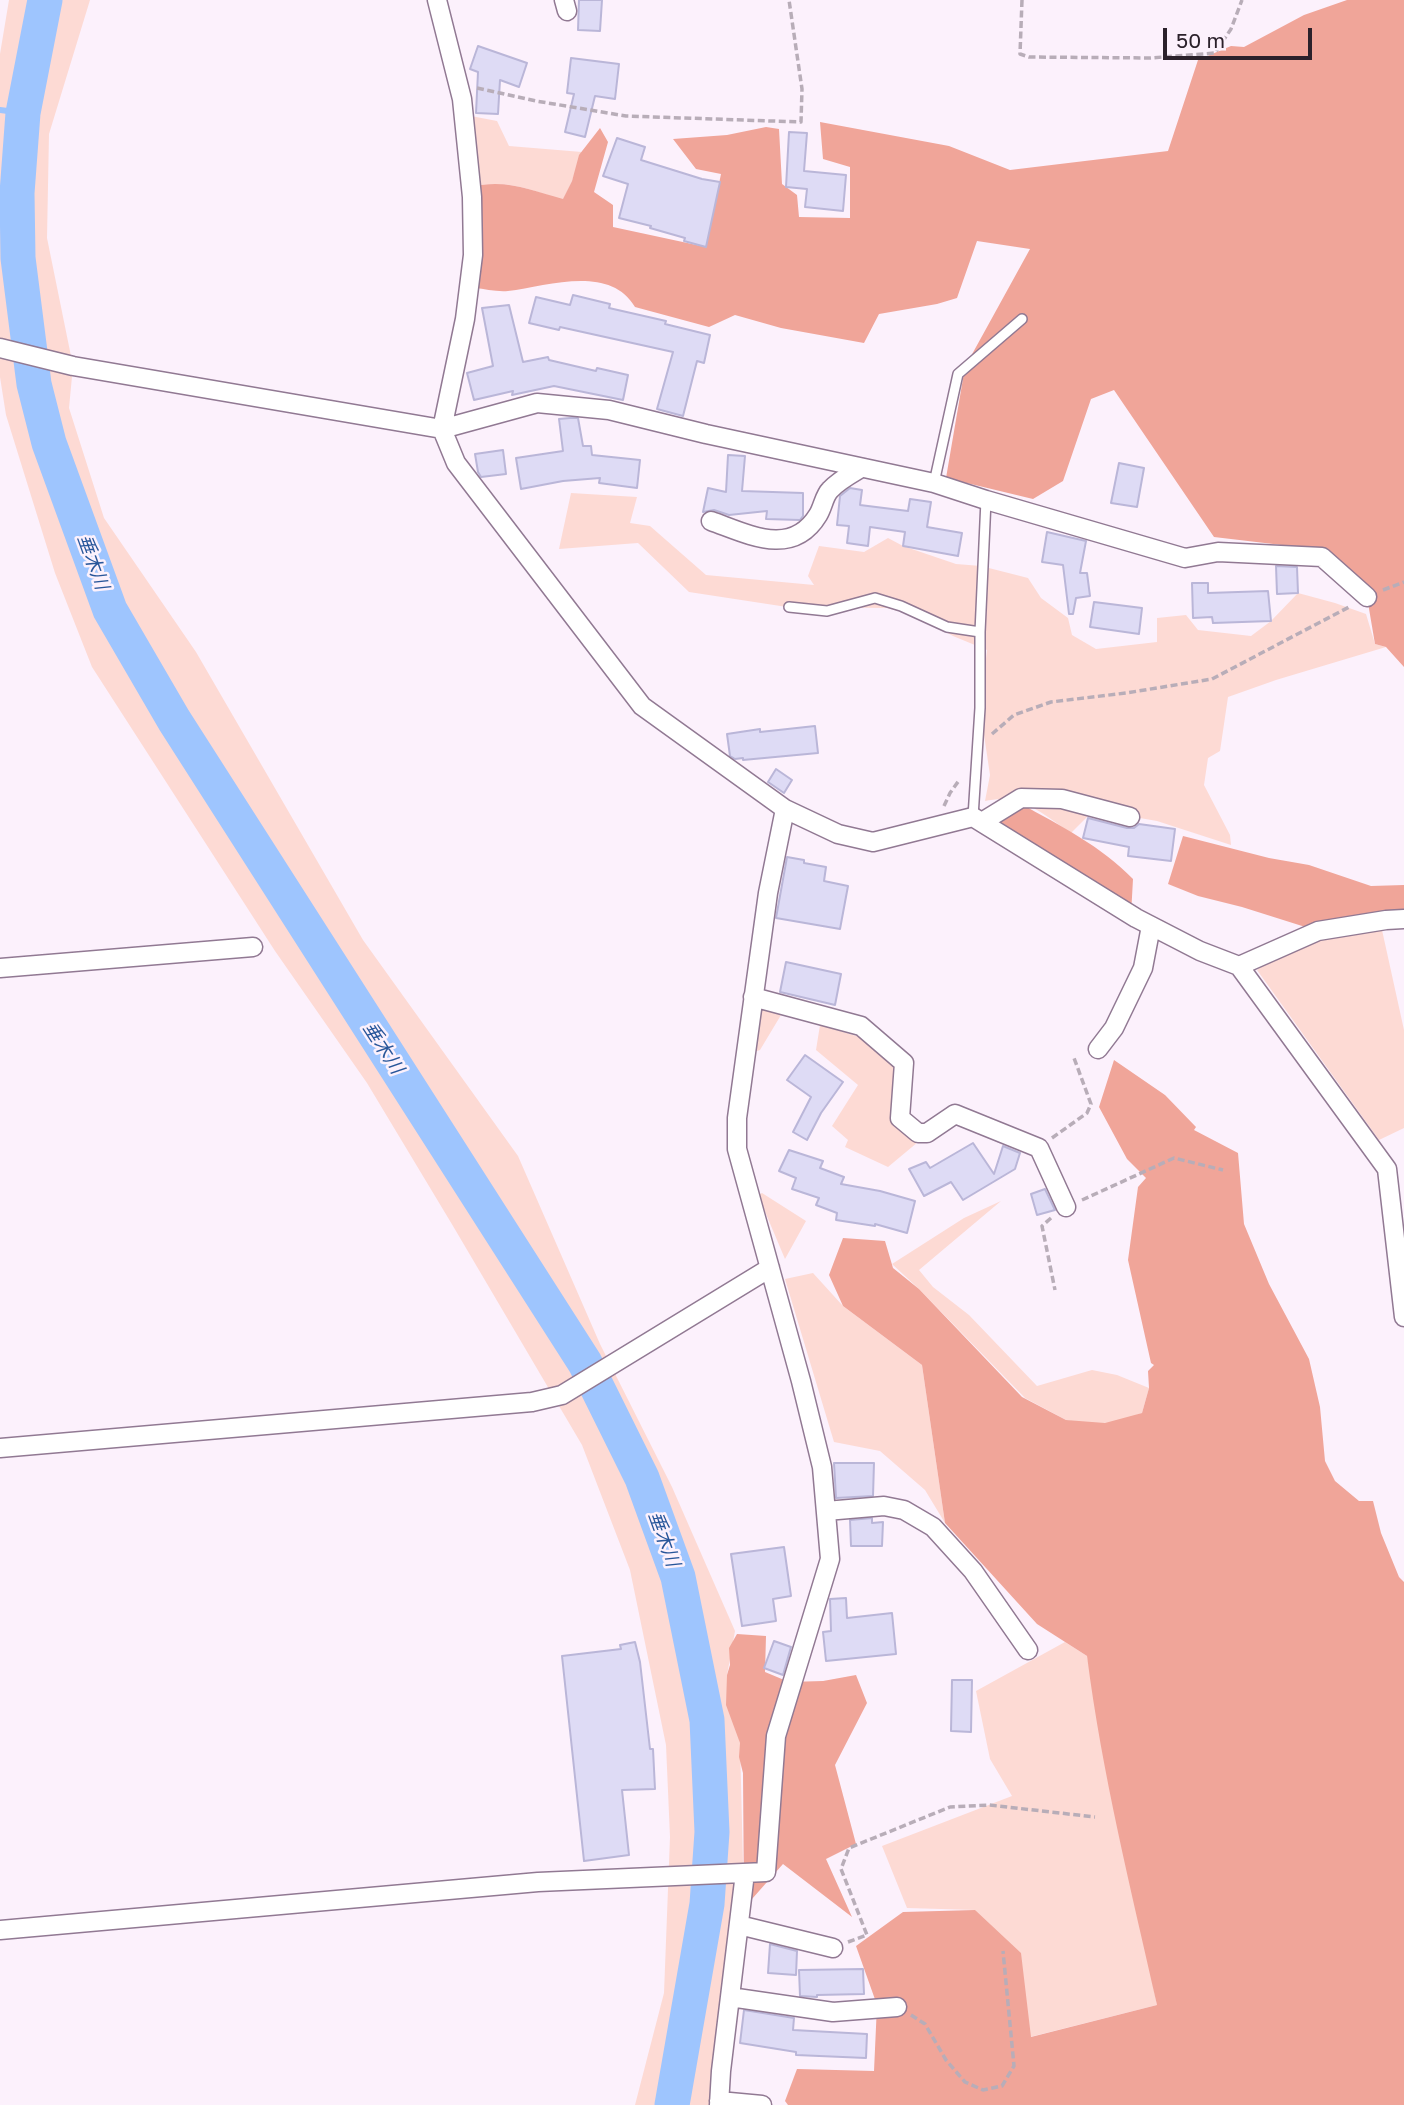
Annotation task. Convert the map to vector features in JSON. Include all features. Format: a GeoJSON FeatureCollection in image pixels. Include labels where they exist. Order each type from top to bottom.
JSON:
{"type":"FeatureCollection","features":[{"type":"Feature","properties":{"kind":"street"},"geometry":{"type":"LineString","coordinates":[[437,0],[462,99],[472,197],[473,255],[465,319],[442,429],[456,463],[642,706],[785,808],[838,834],[873,842],[978,820],[1021,798],[1062,799],[1130,817]]}},
{"type":"Feature","properties":{"kind":"street"},"geometry":{"type":"LineString","coordinates":[[0,348],[73,366],[442,429],[537,403],[610,410],[706,434],[934,483],[1185,558],[1217,552],[1322,557],[1367,597]]}},
{"type":"Feature","properties":{"kind":"street"},"geometry":{"type":"LineString","coordinates":[[711,521],[757,537],[785,540],[803,534],[819,514],[828,491],[861,468]]}},
{"type":"Feature","properties":{"kind":"street"},"geometry":{"type":"LineString","coordinates":[[0,1930],[538,1882],[766,1872],[776,1736],[830,1559],[822,1467],[737,1149],[737,1118],[753,997],[768,893],[785,808]]}},
{"type":"Feature","properties":{"kind":"street"},"geometry":{"type":"LineString","coordinates":[[978,820],[1150,926],[1200,951],[1239,966],[1387,1169],[1404,1317]]}},
{"type":"Feature","properties":{"kind":"street"},"geometry":{"type":"LineString","coordinates":[[1239,966],[1318,931],[1386,919],[1404,919]]}},
{"type":"Feature","properties":{"kind":"street"},"geometry":{"type":"LineString","coordinates":[[1098,1049],[1114,1028],[1143,968],[1150,926]]}},
{"type":"Feature","properties":{"kind":"street"},"geometry":{"type":"LineString","coordinates":[[0,968],[253,947]]}},
{"type":"Feature","properties":{"kind":"street"},"geometry":{"type":"LineString","coordinates":[[753,997],[861,1026],[904,1063],[900,1118],[918,1133],[927,1133],[955,1114],[1040,1148],[1066,1207]]}},
{"type":"Feature","properties":{"kind":"street"},"geometry":{"type":"LineString","coordinates":[[0,1448],[532,1402],[562,1395],[770,1268]]}},
{"type":"Feature","properties":{"kind":"street"},"geometry":{"type":"LineString","coordinates":[[826,1511],[884,1506],[904,1510],[933,1527],[973,1570],[1028,1650]]}},
{"type":"Feature","properties":{"kind":"street"},"geometry":{"type":"LineString","coordinates":[[745,1873],[719,2103],[762,2105]]}},
{"type":"Feature","properties":{"kind":"street"},"geometry":{"type":"LineString","coordinates":[[739,1925],[833,1948]]}},
{"type":"Feature","properties":{"kind":"street"},"geometry":{"type":"LineString","coordinates":[[730,1997],[833,2012],[897,2007]]}},
{"type":"Feature","properties":{"kind":"lane"},"geometry":{"type":"LineString","coordinates":[[934,483],[958,374],[1022,319]]}},
{"type":"Feature","properties":{"kind":"lane"},"geometry":{"type":"LineString","coordinates":[[978,820],[980,632],[986,500]]}},
{"type":"Feature","properties":{"kind":"lane"},"geometry":{"type":"LineString","coordinates":[[789,607],[827,611],[875,598],[901,606],[947,627],[980,632]]}},
{"type":"Feature","properties":{"kind":"path"},"geometry":{"type":"LineString","coordinates":[[458,83],[536,101],[626,116],[801,122],[802,89],[789,0]]}},
{"type":"Feature","properties":{"kind":"path"},"geometry":{"type":"LineString","coordinates":[[1022,0],[1020,54],[1029,57],[1150,58],[1215,52],[1231,29],[1242,0]]}},
{"type":"Feature","properties":{"kind":"path"},"geometry":{"type":"LineString","coordinates":[[931,828],[950,793],[977,756],[983,740],[1014,715],[1051,702],[1212,679],[1367,597]]}},
{"type":"Feature","properties":{"kind":"path"},"geometry":{"type":"LineString","coordinates":[[1040,1148],[1087,1112],[1091,1104],[1074,1058]]}},
{"type":"Feature","properties":{"kind":"path"},"geometry":{"type":"LineString","coordinates":[[1055,1290],[1042,1226],[1066,1207],[1174,1158],[1223,1170]]}},
{"type":"Feature","properties":{"kind":"path"},"geometry":{"type":"LineString","coordinates":[[833,1948],[867,1935],[841,1869],[849,1848],[950,1807],[989,1805],[1095,1817]]}},
{"type":"Feature","properties":{"kind":"path"},"geometry":{"type":"LineString","coordinates":[[897,2007],[925,2024],[946,2060],[965,2082],[983,2090],[1002,2086],[1014,2066],[1003,1951]]}},
{"type":"Feature","properties":{"kind":"shaded area"},"geometry":{"type":"Polygon","coordinates":[[[9,0],[90,0],[49,134],[47,238],[73,366],[69,408],[104,518],[196,652],[363,940],[518,1156],[600,1344],[672,1487],[735,1631],[727,1675],[740,1743],[744,1904],[720,2105],[635,2105],[664,1993],[670,1837],[666,1745],[630,1570],[582,1445],[367,1083],[275,951],[92,667],[55,573],[6,415],[0,377],[0,54],[9,0]]]}},
{"type":"Feature","properties":{"kind":"shaded area"},"geometry":{"type":"Polygon","coordinates":[[[1347,0],[1404,0],[1404,667],[1386,647],[1375,644],[1367,597],[1324,550],[1214,537],[1114,390],[1091,399],[1063,481],[1033,499],[946,478],[965,367],[1030,249],[977,241],[957,298],[879,314],[864,343],[781,328],[735,315],[709,327],[635,307],[624,294],[610,286],[594,282],[577,281],[508,291],[475,288],[481,185],[513,186],[563,199],[572,181],[579,155],[600,128],[608,142],[594,192],[613,205],[613,227],[706,247],[721,174],[696,169],[673,139],[727,135],[766,127],[779,129],[782,184],[797,195],[799,217],[850,218],[850,167],[823,159],[820,122],[949,146],[1010,170],[1168,151],[1198,60],[1231,46],[1244,47],[1304,15],[1347,0]]]}},
{"type":"Feature","properties":{"kind":"shaded area"},"geometry":{"type":"Polygon","coordinates":[[[471,116],[497,121],[509,146],[582,152],[563,200],[513,186],[481,185],[471,116]]]}},
{"type":"Feature","properties":{"kind":"shaded area"},"geometry":{"type":"Polygon","coordinates":[[[571,493],[637,497],[630,523],[650,526],[706,575],[814,585],[808,576],[819,546],[864,552],[888,538],[903,546],[956,564],[981,566],[1028,578],[1041,598],[1068,618],[1072,635],[1096,649],[1157,642],[1157,618],[1186,615],[1198,630],[1251,636],[1271,621],[1298,593],[1366,614],[1375,644],[1386,647],[1228,697],[1220,751],[1208,758],[1204,785],[1230,835],[1231,845],[1157,821],[1094,810],[1071,833],[1041,812],[1021,803],[998,799],[985,801],[990,775],[980,708],[987,650],[953,636],[917,616],[887,608],[787,607],[689,592],[638,543],[559,549],[571,493]]]}},
{"type":"Feature","properties":{"kind":"shaded area"},"geometry":{"type":"Polygon","coordinates":[[[1021,804],[1094,847],[1133,879],[1131,915],[998,823],[996,814],[1021,804]]]}},
{"type":"Feature","properties":{"kind":"shaded area"},"geometry":{"type":"Polygon","coordinates":[[[1183,836],[1269,858],[1309,865],[1371,886],[1404,885],[1404,919],[1318,931],[1198,896],[1168,884],[1183,836]]]}},
{"type":"Feature","properties":{"kind":"shaded area"},"geometry":{"type":"Polygon","coordinates":[[[1382,930],[1404,1030],[1404,1128],[1379,1140],[1257,970],[1293,943],[1382,930]]]}},
{"type":"Feature","properties":{"kind":"shaded area"},"geometry":{"type":"Polygon","coordinates":[[[757,1005],[781,1015],[760,1050],[754,1052],[757,1005]]]}},
{"type":"Feature","properties":{"kind":"shaded area"},"geometry":{"type":"Polygon","coordinates":[[[820,1025],[863,1038],[904,1063],[893,1119],[918,1142],[888,1167],[845,1147],[848,1140],[832,1126],[858,1085],[816,1050],[820,1025]]]}},
{"type":"Feature","properties":{"kind":"shaded area"},"geometry":{"type":"Polygon","coordinates":[[[1114,1060],[1165,1095],[1196,1127],[1194,1130],[1238,1153],[1244,1224],[1269,1284],[1309,1359],[1320,1407],[1325,1461],[1335,1481],[1359,1501],[1373,1501],[1381,1533],[1399,1577],[1404,1582],[1404,2105],[788,2105],[785,2101],[797,2069],[874,2071],[877,2005],[856,1946],[903,1912],[975,1910],[1021,1953],[1031,2037],[1157,2005],[1109,1788],[1087,1656],[1037,1624],[945,1523],[922,1365],[843,1306],[829,1275],[843,1238],[885,1241],[893,1268],[919,1289],[1022,1397],[1066,1420],[1105,1423],[1142,1413],[1149,1388],[1148,1371],[1154,1365],[1151,1363],[1128,1260],[1138,1187],[1146,1178],[1127,1159],[1099,1107],[1114,1060]]]}},
{"type":"Feature","properties":{"kind":"shaded area"},"geometry":{"type":"Polygon","coordinates":[[[762,1193],[806,1221],[785,1259],[758,1195],[762,1193]]]}},
{"type":"Feature","properties":{"kind":"shaded area"},"geometry":{"type":"Polygon","coordinates":[[[1001,1201],[919,1270],[933,1287],[969,1315],[1037,1386],[1092,1370],[1117,1375],[1149,1388],[1142,1413],[1103,1427],[1066,1420],[1025,1398],[892,1264],[964,1218],[1001,1201]]]}},
{"type":"Feature","properties":{"kind":"shaded area"},"geometry":{"type":"Polygon","coordinates":[[[813,1273],[843,1306],[922,1365],[945,1523],[925,1490],[880,1451],[834,1442],[785,1279],[813,1273]]]}},
{"type":"Feature","properties":{"kind":"shaded area"},"geometry":{"type":"Polygon","coordinates":[[[737,1634],[766,1636],[765,1672],[789,1682],[823,1681],[856,1675],[867,1703],[835,1765],[856,1844],[826,1859],[852,1917],[783,1864],[744,1908],[743,1773],[739,1757],[740,1743],[726,1705],[729,1648],[737,1634]]]}},
{"type":"Feature","properties":{"kind":"shaded area"},"geometry":{"type":"Polygon","coordinates":[[[1065,1642],[1087,1656],[1157,2005],[1030,2037],[975,1910],[907,1908],[882,1846],[1012,1796],[990,1759],[976,1691],[1065,1642]]]}},
{"type":"Feature","properties":{"kind":"building"},"geometry":{"type":"Polygon","coordinates":[[[579,0],[602,0],[600,31],[578,30],[579,0]]]}},
{"type":"Feature","properties":{"kind":"building"},"geometry":{"type":"Polygon","coordinates":[[[478,46],[527,63],[519,87],[500,80],[498,114],[476,113],[478,72],[470,69],[478,46]]]}},
{"type":"Feature","properties":{"kind":"building"},"geometry":{"type":"Polygon","coordinates":[[[571,58],[619,64],[615,99],[595,96],[585,137],[565,132],[574,94],[567,93],[571,58]]]}},
{"type":"Feature","properties":{"kind":"building"},"geometry":{"type":"Polygon","coordinates":[[[789,132],[807,133],[804,171],[846,175],[843,211],[805,207],[807,189],[786,187],[789,132]]]}},
{"type":"Feature","properties":{"kind":"building"},"geometry":{"type":"Polygon","coordinates":[[[617,138],[645,147],[641,160],[720,182],[706,247],[684,241],[685,238],[650,228],[651,226],[619,218],[628,184],[603,176],[617,138]]]}},
{"type":"Feature","properties":{"kind":"building"},"geometry":{"type":"Polygon","coordinates":[[[573,295],[610,304],[609,308],[666,321],[665,324],[710,335],[704,363],[697,361],[683,416],[657,409],[673,352],[560,327],[559,330],[529,323],[536,297],[570,305],[573,295]]]}},
{"type":"Feature","properties":{"kind":"building"},"geometry":{"type":"Polygon","coordinates":[[[509,305],[523,362],[548,357],[549,360],[596,371],[597,368],[628,375],[623,400],[554,386],[512,395],[513,391],[474,400],[467,373],[493,366],[482,308],[509,305]]]}},
{"type":"Feature","properties":{"kind":"building"},"geometry":{"type":"Polygon","coordinates":[[[578,418],[583,446],[591,446],[592,455],[640,460],[637,488],[599,483],[600,478],[563,481],[521,489],[516,458],[563,451],[559,419],[578,418]]]}},
{"type":"Feature","properties":{"kind":"building"},"geometry":{"type":"Polygon","coordinates":[[[503,450],[506,474],[481,477],[475,454],[503,450]]]}},
{"type":"Feature","properties":{"kind":"building"},"geometry":{"type":"Polygon","coordinates":[[[728,455],[745,456],[742,491],[803,493],[803,516],[800,520],[766,519],[767,511],[729,515],[714,510],[703,512],[708,488],[726,492],[728,455]]]}},
{"type":"Feature","properties":{"kind":"building"},"geometry":{"type":"Polygon","coordinates":[[[1119,463],[1144,468],[1137,507],[1111,503],[1119,463]]]}},
{"type":"Feature","properties":{"kind":"building"},"geometry":{"type":"Polygon","coordinates":[[[850,488],[862,490],[860,505],[908,511],[910,499],[931,502],[927,527],[962,533],[958,556],[903,546],[905,532],[870,527],[868,546],[847,543],[849,526],[837,525],[840,496],[850,488]]]}},
{"type":"Feature","properties":{"kind":"building"},"geometry":{"type":"Polygon","coordinates":[[[1047,532],[1086,541],[1080,573],[1087,573],[1090,596],[1076,598],[1073,614],[1069,614],[1063,565],[1042,562],[1047,532]]]}},
{"type":"Feature","properties":{"kind":"building"},"geometry":{"type":"Polygon","coordinates":[[[1276,566],[1297,567],[1298,593],[1277,594],[1276,566]]]}},
{"type":"Feature","properties":{"kind":"building"},"geometry":{"type":"Polygon","coordinates":[[[1192,583],[1208,583],[1208,593],[1268,591],[1271,621],[1213,623],[1212,617],[1193,618],[1192,583]]]}},
{"type":"Feature","properties":{"kind":"building"},"geometry":{"type":"Polygon","coordinates":[[[1094,602],[1142,608],[1139,634],[1090,627],[1094,602]]]}},
{"type":"Feature","properties":{"kind":"building"},"geometry":{"type":"Polygon","coordinates":[[[815,726],[818,753],[743,760],[730,756],[727,734],[815,726]]]}},
{"type":"Feature","properties":{"kind":"building"},"geometry":{"type":"Polygon","coordinates":[[[776,769],[792,780],[784,793],[768,782],[776,769]]]}},
{"type":"Feature","properties":{"kind":"building"},"geometry":{"type":"Polygon","coordinates":[[[1088,818],[1127,828],[1134,828],[1139,824],[1175,829],[1171,861],[1128,856],[1129,847],[1083,838],[1088,818]]]}},
{"type":"Feature","properties":{"kind":"building"},"geometry":{"type":"Polygon","coordinates":[[[787,857],[826,867],[824,881],[848,886],[840,929],[776,918],[787,857]]]}},
{"type":"Feature","properties":{"kind":"building"},"geometry":{"type":"Polygon","coordinates":[[[786,962],[841,974],[835,1005],[780,992],[786,962]]]}},
{"type":"Feature","properties":{"kind":"building"},"geometry":{"type":"Polygon","coordinates":[[[805,1055],[843,1082],[821,1113],[807,1140],[793,1132],[811,1097],[787,1080],[805,1055]]]}},
{"type":"Feature","properties":{"kind":"building"},"geometry":{"type":"Polygon","coordinates":[[[973,1143],[994,1174],[1003,1146],[1020,1153],[1015,1169],[963,1200],[951,1182],[924,1196],[909,1169],[926,1162],[930,1168],[973,1143]]]}},
{"type":"Feature","properties":{"kind":"building"},"geometry":{"type":"Polygon","coordinates":[[[789,1150],[823,1161],[820,1168],[844,1177],[841,1184],[915,1201],[907,1233],[875,1224],[836,1220],[837,1213],[816,1205],[819,1198],[792,1189],[796,1178],[779,1171],[789,1150]]]}},
{"type":"Feature","properties":{"kind":"building"},"geometry":{"type":"Polygon","coordinates":[[[1045,1189],[1055,1210],[1037,1215],[1031,1194],[1045,1189]]]}},
{"type":"Feature","properties":{"kind":"building"},"geometry":{"type":"Polygon","coordinates":[[[834,1463],[874,1463],[873,1496],[836,1498],[834,1463]]]}},
{"type":"Feature","properties":{"kind":"building"},"geometry":{"type":"Polygon","coordinates":[[[872,1518],[872,1523],[883,1522],[882,1546],[851,1546],[850,1520],[872,1518]]]}},
{"type":"Feature","properties":{"kind":"building"},"geometry":{"type":"Polygon","coordinates":[[[784,1547],[791,1596],[773,1599],[776,1621],[742,1626],[731,1554],[784,1547]]]}},
{"type":"Feature","properties":{"kind":"building"},"geometry":{"type":"Polygon","coordinates":[[[846,1598],[847,1618],[892,1613],[896,1654],[826,1661],[823,1632],[831,1631],[830,1599],[846,1598]]]}},
{"type":"Feature","properties":{"kind":"building"},"geometry":{"type":"Polygon","coordinates":[[[774,1641],[791,1647],[783,1675],[764,1668],[774,1641]]]}},
{"type":"Feature","properties":{"kind":"building"},"geometry":{"type":"Polygon","coordinates":[[[635,1642],[640,1662],[650,1749],[653,1749],[655,1789],[622,1790],[629,1855],[584,1861],[562,1656],[621,1649],[620,1645],[635,1642]]]}},
{"type":"Feature","properties":{"kind":"building"},"geometry":{"type":"Polygon","coordinates":[[[952,1680],[972,1680],[971,1732],[951,1731],[952,1680]]]}},
{"type":"Feature","properties":{"kind":"building"},"geometry":{"type":"Polygon","coordinates":[[[770,1944],[797,1951],[796,1975],[768,1973],[770,1944]]]}},
{"type":"Feature","properties":{"kind":"building"},"geometry":{"type":"Polygon","coordinates":[[[863,1969],[864,1994],[800,1996],[799,1970],[863,1969]]]}},
{"type":"Feature","properties":{"kind":"building"},"geometry":{"type":"Polygon","coordinates":[[[744,2010],[794,2018],[793,2030],[867,2034],[866,2058],[796,2055],[796,2052],[740,2043],[744,2010]]]}},
{"type":"Feature","properties":{"kind":"waterway","name":"垂木川"},"geometry":{"type":"LineString","coordinates":[[45,0],[23,113],[17,193],[18,258],[34,384],[49,443],[110,610],[174,720],[585,1363],[642,1478],[678,1577],[707,1720],[712,1832],[707,1904],[672,2105]]}},
{"type":"Feature","properties":{"kind":"waterway"},"geometry":{"type":"LineString","coordinates":[[0,110],[23,113]]}}]}
